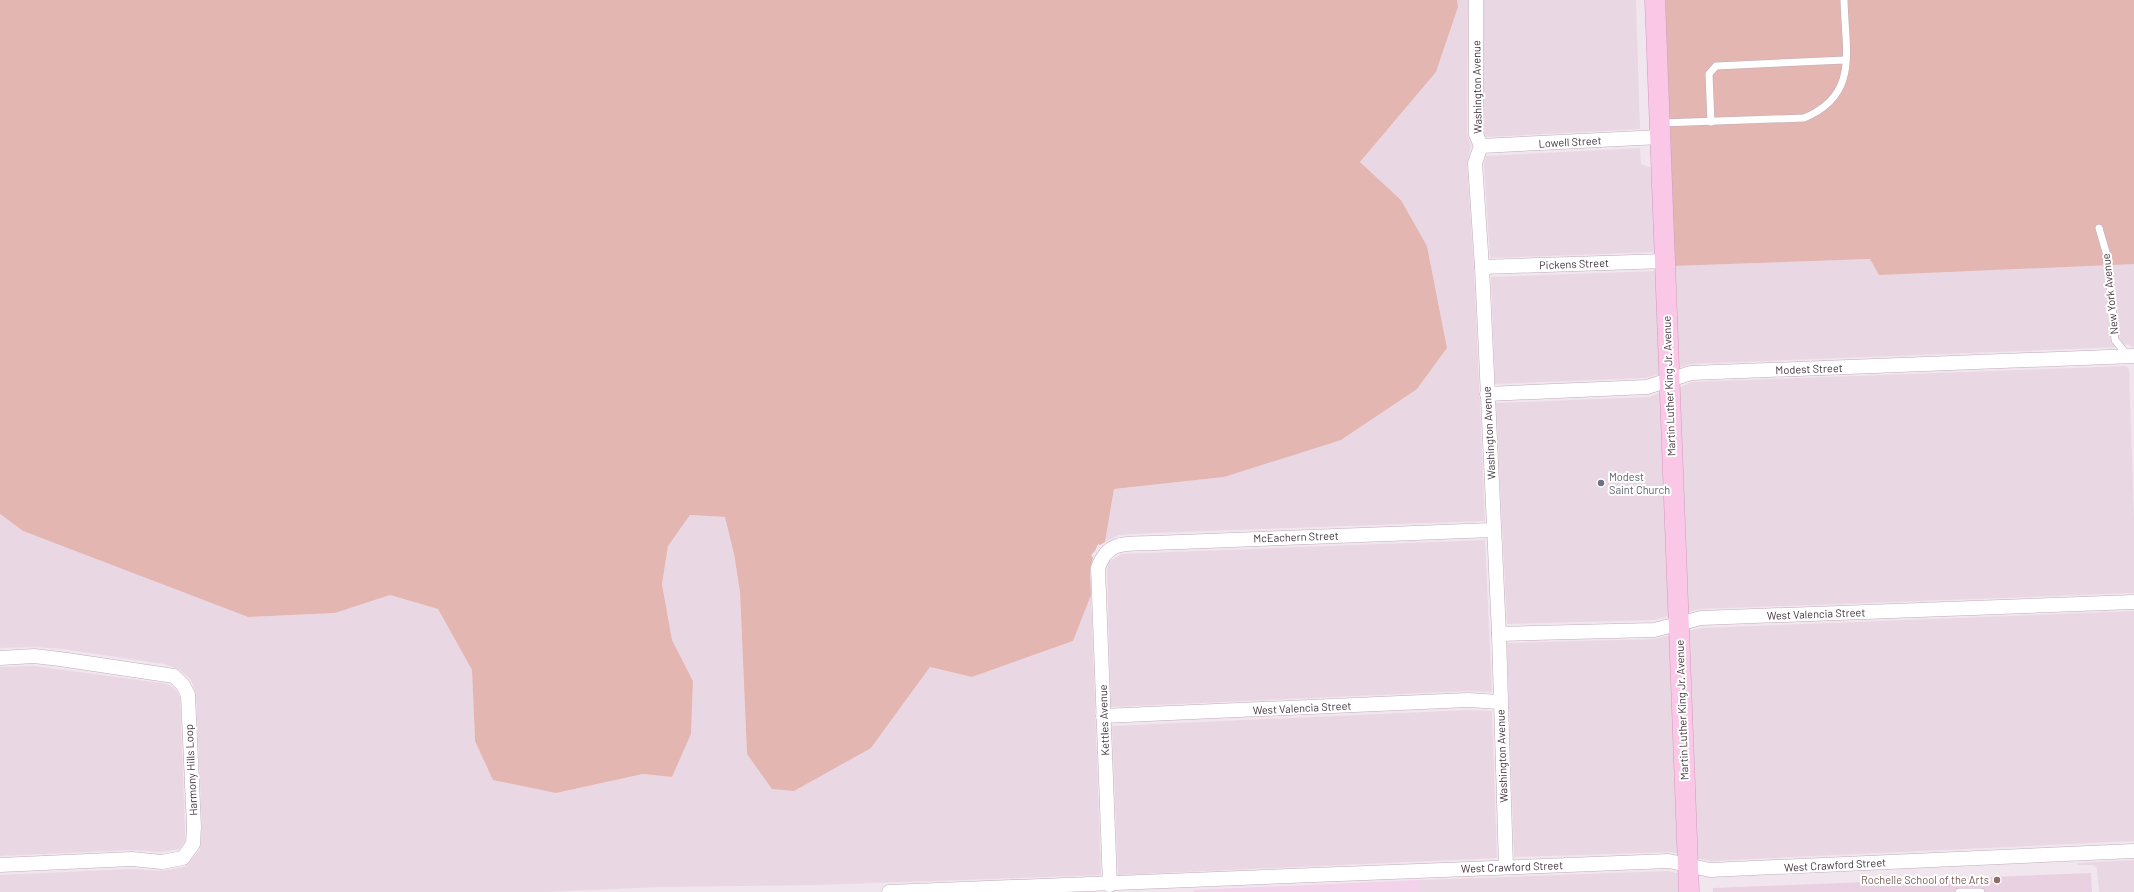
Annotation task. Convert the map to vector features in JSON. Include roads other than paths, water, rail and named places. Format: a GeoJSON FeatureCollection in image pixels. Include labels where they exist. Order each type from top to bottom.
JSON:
{"type":"FeatureCollection","features":[{"type":"Feature","properties":{"kind":"street","name":"Washington Avenue"},"geometry":{"type":"LineString","coordinates":[[1476,0],[1476,134],[1481,146],[1475,163],[1482,267],[1499,634],[1506,867]]}},
{"type":"Feature","properties":{"kind":"street","name":"Martin Luther King Jr. Avenue"},"geometry":{"type":"LineString","coordinates":[[1655,0],[1689,892]]}},
{"type":"Feature","properties":{"kind":"street","name":"Lowell Street"},"geometry":{"type":"LineString","coordinates":[[1481,146],[1659,130]]}},
{"type":"Feature","properties":{"kind":"street","name":"Pickens Street"},"geometry":{"type":"LineString","coordinates":[[1482,267],[1665,261]]}},
{"type":"Feature","properties":{"kind":"street","name":"Modest Street"},"geometry":{"type":"LineString","coordinates":[[1487,394],[1647,388],[1691,373],[2132,358]]}},
{"type":"Feature","properties":{"kind":"street","name":"McEachern Street"},"geometry":{"type":"LineString","coordinates":[[1102,556],[1119,545],[1493,530]]}},
{"type":"Feature","properties":{"kind":"street","name":"Kettles Avenue"},"geometry":{"type":"LineString","coordinates":[[1102,556],[1098,568],[1110,884]]}},
{"type":"Feature","properties":{"kind":"street","name":"West Valencia Street"},"geometry":{"type":"LineString","coordinates":[[1499,634],[1654,630],[1678,623],[1709,618],[2134,602]]}},
{"type":"Feature","properties":{"kind":"street","name":"Harmony Hills Loop"},"geometry":{"type":"LineString","coordinates":[[0,658],[34,656],[174,676],[183,685],[188,695],[194,827],[193,844],[183,858],[162,862],[132,860],[0,865]]}},
{"type":"Feature","properties":{"kind":"street","name":"West Valencia Street"},"geometry":{"type":"LineString","coordinates":[[1103,716],[1468,700],[1500,702]]}},
{"type":"Feature","properties":{"kind":"street","name":"West Crawford Street"},"geometry":{"type":"LineString","coordinates":[[889,892],[1110,884],[1185,887],[1506,867],[1669,861],[1710,870],[2134,851]]}},
{"type":"Feature","properties":{"kind":"lane"},"geometry":{"type":"LineString","coordinates":[[1659,130],[1711,122],[1804,118],[1816,112],[1837,94],[1844,79],[1844,0]]}},
{"type":"Feature","properties":{"kind":"lane"},"geometry":{"type":"LineString","coordinates":[[1711,122],[1709,74],[1716,66],[1845,60]]}},
{"type":"Feature","properties":{"kind":"lane","name":"New York Avenue"},"geometry":{"type":"LineString","coordinates":[[2099,228],[2108,259],[2115,340],[2132,358]]}},
{"type":"Feature","properties":{"kind":"lane"},"geometry":{"type":"LineString","coordinates":[[1959,892],[1981,892]]}},
{"type":"Feature","properties":{"kind":"place","name":"Modest Saint Church"},"geometry":{"type":"Point","coordinates":[1601,483]}},
{"type":"Feature","properties":{"kind":"place","name":"Rochelle School of the Arts"},"geometry":{"type":"Point","coordinates":[1997,880]}}]}
